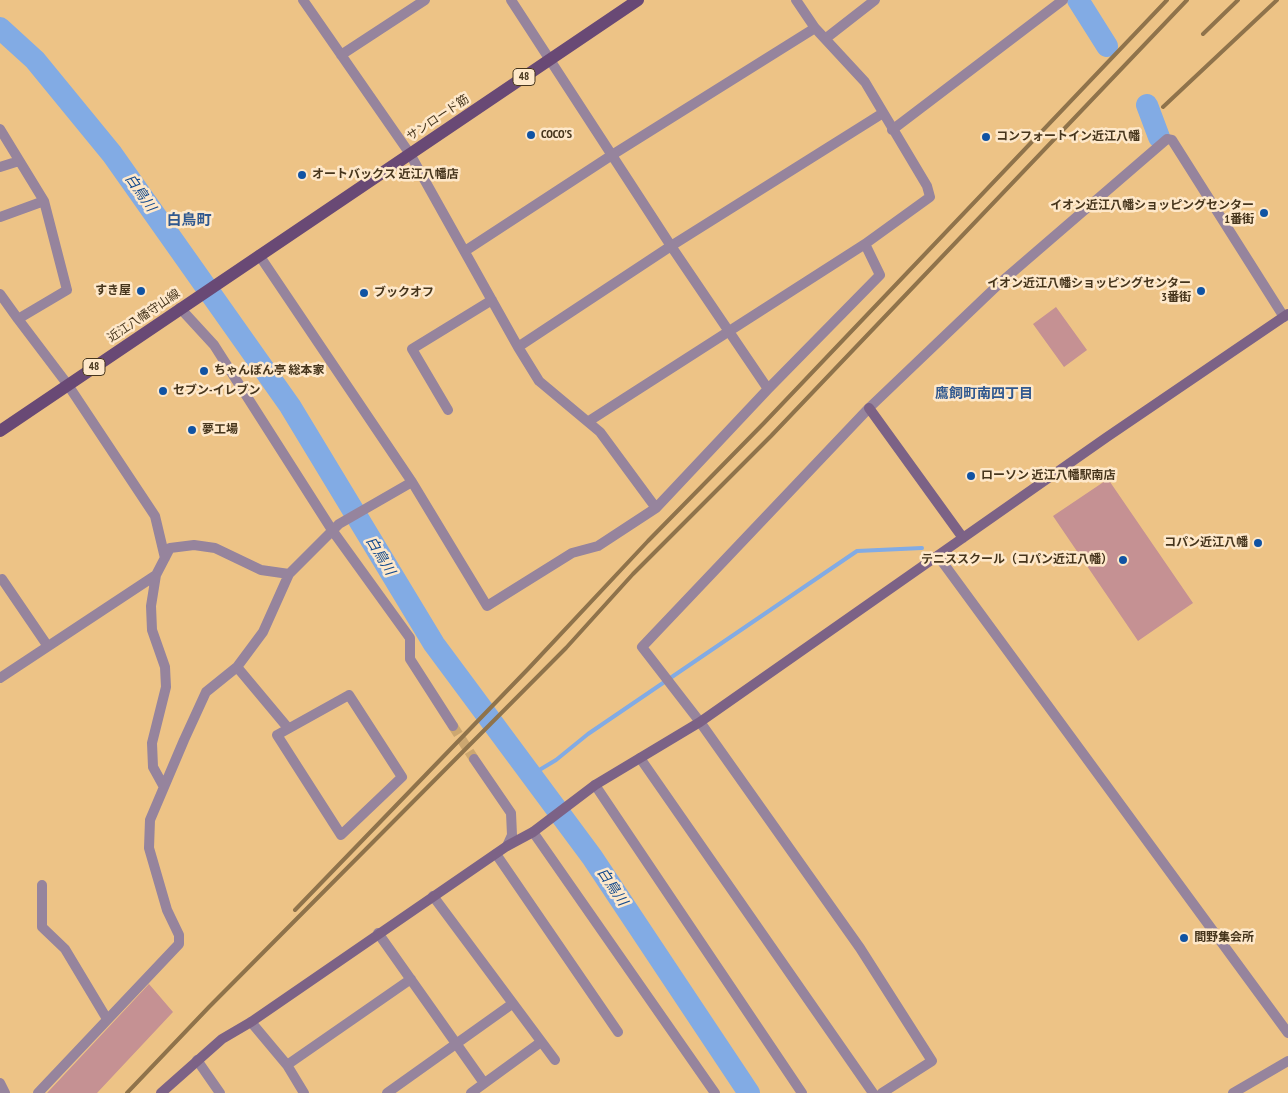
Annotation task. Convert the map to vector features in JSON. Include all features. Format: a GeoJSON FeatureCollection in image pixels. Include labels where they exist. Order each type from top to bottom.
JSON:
{"type":"FeatureCollection","features":[{"type":"Feature","properties":{"kind":"main road","name":"サンロード筋"},"geometry":{"type":"LineString","coordinates":[[256,257],[638,0]]}},
{"type":"Feature","properties":{"kind":"main road","name":"近江八幡守山線"},"geometry":{"type":"LineString","coordinates":[[0,431],[256,257]]}},
{"type":"Feature","properties":{"kind":"street"},"geometry":{"type":"LineString","coordinates":[[303,0],[410,154],[539,381],[600,432],[656,508]]}},
{"type":"Feature","properties":{"kind":"street"},"geometry":{"type":"LineString","coordinates":[[341,54],[425,0]]}},
{"type":"Feature","properties":{"kind":"street"},"geometry":{"type":"LineString","coordinates":[[511,0],[671,246],[768,389]]}},
{"type":"Feature","properties":{"kind":"street"},"geometry":{"type":"LineString","coordinates":[[589,422],[865,244],[930,197],[927,186],[865,82],[815,28],[796,0]]}},
{"type":"Feature","properties":{"kind":"street"},"geometry":{"type":"LineString","coordinates":[[825,39],[875,0]]}},
{"type":"Feature","properties":{"kind":"street"},"geometry":{"type":"LineString","coordinates":[[892,130],[1063,0]]}},
{"type":"Feature","properties":{"kind":"street"},"geometry":{"type":"LineString","coordinates":[[465,251],[612,154],[815,28]]}},
{"type":"Feature","properties":{"kind":"street"},"geometry":{"type":"LineString","coordinates":[[518,347],[671,246],[883,113]]}},
{"type":"Feature","properties":{"kind":"street"},"geometry":{"type":"LineString","coordinates":[[0,129],[44,201],[67,290],[18,319]]}},
{"type":"Feature","properties":{"kind":"street"},"geometry":{"type":"LineString","coordinates":[[161,1093],[196,1060],[222,1039],[251,1022],[507,846],[533,832],[595,785],[700,722],[1286,315],[1172,140],[1167,139],[1000,283],[869,408],[642,647],[700,722],[860,948],[932,1061],[889,1091]]}},
{"type":"Feature","properties":{"kind":"street"},"geometry":{"type":"LineString","coordinates":[[0,167],[19,161]]}},
{"type":"Feature","properties":{"kind":"street"},"geometry":{"type":"LineString","coordinates":[[0,218],[44,201]]}},
{"type":"Feature","properties":{"kind":"street"},"geometry":{"type":"LineString","coordinates":[[256,257],[412,482],[487,606],[572,553],[598,546],[656,508],[768,389],[880,276],[865,244]]}},
{"type":"Feature","properties":{"kind":"street"},"geometry":{"type":"LineString","coordinates":[[0,294],[68,385],[155,516],[164,558]]}},
{"type":"Feature","properties":{"kind":"street"},"geometry":{"type":"LineString","coordinates":[[448,410],[412,349],[492,300]]}},
{"type":"Feature","properties":{"kind":"street"},"geometry":{"type":"LineString","coordinates":[[184,306],[220,353],[410,638],[410,659],[453,726]]}},
{"type":"Feature","properties":{"kind":"street"},"geometry":{"type":"LineString","coordinates":[[869,408],[963,538]]}},
{"type":"Feature","properties":{"kind":"street"},"geometry":{"type":"LineString","coordinates":[[38,1093],[179,944],[180,935],[167,910],[149,848],[150,820],[206,692],[237,667],[262,632],[289,574],[335,527],[385,496],[412,482]]}},
{"type":"Feature","properties":{"kind":"street"},"geometry":{"type":"LineString","coordinates":[[164,787],[154,767],[152,743],[166,687],[165,667],[152,630],[151,606],[156,575],[164,558],[170,548],[194,545],[215,548],[261,570],[289,574]]}},
{"type":"Feature","properties":{"kind":"street"},"geometry":{"type":"LineString","coordinates":[[938,556],[1288,1033]]}},
{"type":"Feature","properties":{"kind":"street"},"geometry":{"type":"LineString","coordinates":[[0,678],[47,645],[156,575]]}},
{"type":"Feature","properties":{"kind":"street"},"geometry":{"type":"LineString","coordinates":[[2,579],[47,645]]}},
{"type":"Feature","properties":{"kind":"street"},"geometry":{"type":"LineString","coordinates":[[237,667],[288,728]]}},
{"type":"Feature","properties":{"kind":"street"},"geometry":{"type":"LineString","coordinates":[[349,695],[402,777],[341,835],[278,735],[288,728],[349,695]]}},
{"type":"Feature","properties":{"kind":"street"},"geometry":{"type":"LineString","coordinates":[[640,758],[873,1093]]}},
{"type":"Feature","properties":{"kind":"street"},"geometry":{"type":"LineString","coordinates":[[474,759],[511,813],[512,835],[507,846]]}},
{"type":"Feature","properties":{"kind":"street"},"geometry":{"type":"LineString","coordinates":[[595,785],[802,1093]]}},
{"type":"Feature","properties":{"kind":"street"},"geometry":{"type":"LineString","coordinates":[[533,832],[715,1093]]}},
{"type":"Feature","properties":{"kind":"street"},"geometry":{"type":"LineString","coordinates":[[496,854],[618,1032]]}},
{"type":"Feature","properties":{"kind":"street"},"geometry":{"type":"LineString","coordinates":[[42,885],[42,927],[65,949],[107,1019]]}},
{"type":"Feature","properties":{"kind":"street"},"geometry":{"type":"LineString","coordinates":[[433,896],[555,1060]]}},
{"type":"Feature","properties":{"kind":"street"},"geometry":{"type":"LineString","coordinates":[[378,933],[484,1083]]}},
{"type":"Feature","properties":{"kind":"street"},"geometry":{"type":"LineString","coordinates":[[287,1065],[411,979]]}},
{"type":"Feature","properties":{"kind":"street"},"geometry":{"type":"LineString","coordinates":[[387,1093],[512,1004]]}},
{"type":"Feature","properties":{"kind":"street"},"geometry":{"type":"LineString","coordinates":[[251,1022],[287,1065],[304,1093]]}},
{"type":"Feature","properties":{"kind":"street"},"geometry":{"type":"LineString","coordinates":[[471,1093],[541,1042]]}},
{"type":"Feature","properties":{"kind":"street"},"geometry":{"type":"LineString","coordinates":[[196,1060],[220,1093]]}},
{"type":"Feature","properties":{"kind":"street"},"geometry":{"type":"LineString","coordinates":[[1233,1093],[1288,1061]]}},
{"type":"Feature","properties":{"kind":"street"},"geometry":{"type":"LineString","coordinates":[[0,1083],[5,1093]]}},
{"type":"Feature","properties":{"kind":"shaded area"},"geometry":{"type":"Polygon","coordinates":[[[1056,307],[1087,350],[1064,367],[1033,324],[1056,307]]]}},
{"type":"Feature","properties":{"kind":"shaded area","name":"テニススクール（コパン近江八幡）"},"geometry":{"type":"Polygon","coordinates":[[[1108,479],[1193,603],[1138,641],[1053,516],[1108,479]]]}},
{"type":"Feature","properties":{"kind":"shaded area"},"geometry":{"type":"Polygon","coordinates":[[[149,984],[173,1012],[97,1093],[47,1093],[149,984]]]}},
{"type":"Feature","properties":{"kind":"waterway"},"geometry":{"type":"LineString","coordinates":[[1078,0],[1107,46]]}},
{"type":"Feature","properties":{"kind":"waterway","name":"白鳥川"},"geometry":{"type":"LineString","coordinates":[[0,28],[35,60],[112,154],[290,406],[434,644],[592,857],[749,1093]]}},
{"type":"Feature","properties":{"kind":"waterway"},"geometry":{"type":"LineString","coordinates":[[1147,105],[1159,137]]}},
{"type":"Feature","properties":{"kind":"waterway"},"geometry":{"type":"LineString","coordinates":[[531,775],[556,760],[588,734],[857,551],[922,548]]}},
{"type":"Feature","properties":{"kind":"tunnel"},"geometry":{"type":"LineString","coordinates":[[453,726],[474,759]]}},
{"type":"Feature","properties":{"kind":"railway"},"geometry":{"type":"LineString","coordinates":[[295,910],[528,669],[648,541],[764,423],[1167,0]]}},
{"type":"Feature","properties":{"kind":"railway"},"geometry":{"type":"LineString","coordinates":[[127,1093],[209,1007],[566,648],[633,574],[771,436],[1187,0]]}},
{"type":"Feature","properties":{"kind":"railway"},"geometry":{"type":"LineString","coordinates":[[1203,34],[1238,0]]}},
{"type":"Feature","properties":{"kind":"railway"},"geometry":{"type":"LineString","coordinates":[[1163,107],[1277,0]]}},
{"type":"Feature","properties":{"kind":"place","name":"COCO'S"},"geometry":{"type":"Point","coordinates":[531,135]}},
{"type":"Feature","properties":{"kind":"place","name":"コンフォートイン近江八幡"},"geometry":{"type":"Point","coordinates":[986,137]}},
{"type":"Feature","properties":{"kind":"place","name":"オートバックス 近江八幡店"},"geometry":{"type":"Point","coordinates":[302,175]}},
{"type":"Feature","properties":{"kind":"place","name":"イオン近江八幡ショッピングセンター 1番街"},"geometry":{"type":"Point","coordinates":[1264,213]}},
{"type":"Feature","properties":{"kind":"place","name":"すき屋"},"geometry":{"type":"Point","coordinates":[141,291]}},
{"type":"Feature","properties":{"kind":"place","name":"イオン近江八幡ショッピングセンター 3番街"},"geometry":{"type":"Point","coordinates":[1201,291]}},
{"type":"Feature","properties":{"kind":"place","name":"ブックオフ"},"geometry":{"type":"Point","coordinates":[364,293]}},
{"type":"Feature","properties":{"kind":"place","name":"ちゃんぽん亭 総本家"},"geometry":{"type":"Point","coordinates":[204,371]}},
{"type":"Feature","properties":{"kind":"place","name":"セブン-イレブン"},"geometry":{"type":"Point","coordinates":[163,391]}},
{"type":"Feature","properties":{"kind":"place","name":"夢工場"},"geometry":{"type":"Point","coordinates":[192,430]}},
{"type":"Feature","properties":{"kind":"place","name":"ローソン 近江八幡駅南店"},"geometry":{"type":"Point","coordinates":[971,476]}},
{"type":"Feature","properties":{"kind":"place","name":"コパン近江八幡"},"geometry":{"type":"Point","coordinates":[1258,543]}},
{"type":"Feature","properties":{"kind":"place","name":"テニススクール（コパン近江八幡）"},"geometry":{"type":"Point","coordinates":[1123,560]}},
{"type":"Feature","properties":{"kind":"place","name":"間野集会所"},"geometry":{"type":"Point","coordinates":[1184,938]}},
{"type":"Feature","properties":{"kind":"district","name":"白鳥町"},"geometry":{"type":"Point","coordinates":[189,221]}},
{"type":"Feature","properties":{"kind":"district","name":"鷹飼町南四丁目"},"geometry":{"type":"Point","coordinates":[984,394]}}]}
